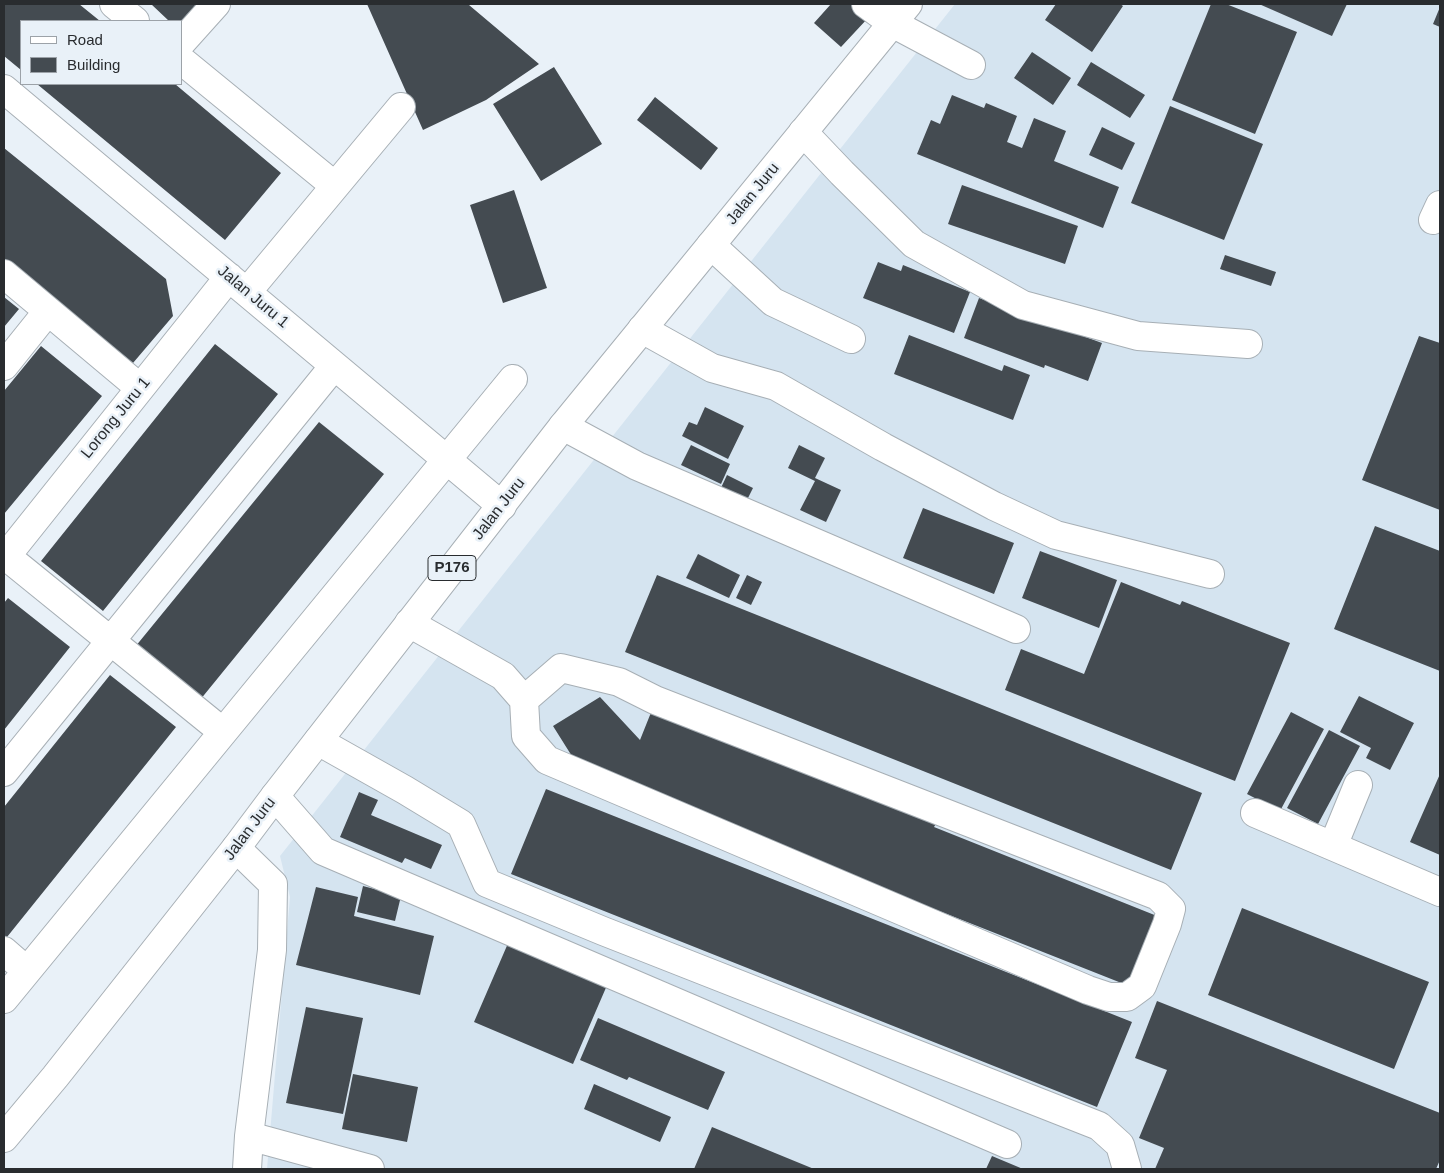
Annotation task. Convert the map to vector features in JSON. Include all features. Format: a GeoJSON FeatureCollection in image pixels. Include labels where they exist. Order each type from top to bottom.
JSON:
{"type":"FeatureCollection","features":[{"type":"Feature","properties":{"kind":"street"},"geometry":{"type":"LineString","coordinates":[[114,4],[134,20]]}},
{"type":"Feature","properties":{"kind":"street"},"geometry":{"type":"LineString","coordinates":[[182,42],[216,4]]}},
{"type":"Feature","properties":{"kind":"street"},"geometry":{"type":"LineString","coordinates":[[866,4],[900,13],[971,65]]}},
{"type":"Feature","properties":{"kind":"street","name":"Jalan Juru"},"geometry":{"type":"LineString","coordinates":[[4,1138],[55,1077],[236,848],[563,426],[900,13]]}},
{"type":"Feature","properties":{"kind":"street"},"geometry":{"type":"LineString","coordinates":[[182,61],[335,186]]}},
{"type":"Feature","properties":{"kind":"street","name":"Jalan Juru 1"},"geometry":{"type":"LineString","coordinates":[[4,89],[502,506]]}},
{"type":"Feature","properties":{"kind":"street","name":"Lorong Juru 1"},"geometry":{"type":"LineString","coordinates":[[5,558],[140,388],[335,186],[401,107]]}},
{"type":"Feature","properties":{"kind":"street"},"geometry":{"type":"LineString","coordinates":[[803,132],[914,244],[1023,306],[1138,336],[1248,344]]}},
{"type":"Feature","properties":{"kind":"street"},"geometry":{"type":"LineString","coordinates":[[710,245],[773,302],[851,340]]}},
{"type":"Feature","properties":{"kind":"street"},"geometry":{"type":"LineString","coordinates":[[4,274],[140,388]]}},
{"type":"Feature","properties":{"kind":"street"},"geometry":{"type":"LineString","coordinates":[[4,366],[48,311]]}},
{"type":"Feature","properties":{"kind":"street"},"geometry":{"type":"LineString","coordinates":[[642,329],[712,368],[776,386],[968,492],[1056,535],[1210,574]]}},
{"type":"Feature","properties":{"kind":"street"},"geometry":{"type":"LineString","coordinates":[[4,772],[334,366]]}},
{"type":"Feature","properties":{"kind":"street"},"geometry":{"type":"LineString","coordinates":[[4,999],[513,379]]}},
{"type":"Feature","properties":{"kind":"street"},"geometry":{"type":"LineString","coordinates":[[563,426],[636,466],[1016,629]]}},
{"type":"Feature","properties":{"kind":"street"},"geometry":{"type":"LineString","coordinates":[[5,558],[223,732]]}},
{"type":"Feature","properties":{"kind":"street"},"geometry":{"type":"LineString","coordinates":[[409,623],[503,676],[524,700],[526,736],[547,760],[1088,990],[1109,997],[1127,997],[1142,986],[1167,924],[1171,909],[1158,896],[664,704],[619,682],[561,668],[524,700]]}},
{"type":"Feature","properties":{"kind":"street"},"geometry":{"type":"LineString","coordinates":[[318,741],[461,824],[487,883],[602,932],[1099,1126],[1120,1145],[1127,1169]]}},
{"type":"Feature","properties":{"kind":"street"},"geometry":{"type":"LineString","coordinates":[[1333,846],[1358,785]]}},
{"type":"Feature","properties":{"kind":"street"},"geometry":{"type":"LineString","coordinates":[[275,796],[323,851],[1007,1144]]}},
{"type":"Feature","properties":{"kind":"street"},"geometry":{"type":"LineString","coordinates":[[1255,813],[1440,892]]}},
{"type":"Feature","properties":{"kind":"street"},"geometry":{"type":"LineString","coordinates":[[236,848],[273,884],[272,950],[249,1136],[247,1169]]}},
{"type":"Feature","properties":{"kind":"street"},"geometry":{"type":"LineString","coordinates":[[4,951],[27,971]]}},
{"type":"Feature","properties":{"kind":"street"},"geometry":{"type":"LineString","coordinates":[[249,1136],[370,1169]]}},
{"type":"Feature","properties":{"kind":"shaded area"},"geometry":{"type":"Polygon","coordinates":[[[955,4],[1440,4],[1440,1169],[267,1169],[290,897],[280,856],[955,4]]]}},
{"type":"Feature","properties":{"kind":"building"},"geometry":{"type":"Polygon","coordinates":[[[4,4],[79,4],[99,20],[20,20],[20,69],[4,56],[4,4]]]}},
{"type":"Feature","properties":{"kind":"building"},"geometry":{"type":"Polygon","coordinates":[[[151,4],[208,4],[182,31],[182,20],[168,20],[151,4]]]}},
{"type":"Feature","properties":{"kind":"building"},"geometry":{"type":"Polygon","coordinates":[[[367,4],[470,4],[539,64],[486,100],[423,130],[367,4]]]}},
{"type":"Feature","properties":{"kind":"building"},"geometry":{"type":"Polygon","coordinates":[[[831,4],[853,4],[868,18],[841,47],[814,23],[831,4]]]}},
{"type":"Feature","properties":{"kind":"building"},"geometry":{"type":"Polygon","coordinates":[[[1056,4],[1120,4],[1123,6],[1092,52],[1045,20],[1056,4]]]}},
{"type":"Feature","properties":{"kind":"building"},"geometry":{"type":"Polygon","coordinates":[[[1211,4],[1226,4],[1297,32],[1255,134],[1172,100],[1211,4]]]}},
{"type":"Feature","properties":{"kind":"building"},"geometry":{"type":"Polygon","coordinates":[[[1259,4],[1347,4],[1332,36],[1259,4]]]}},
{"type":"Feature","properties":{"kind":"building"},"geometry":{"type":"Polygon","coordinates":[[[1440,7],[1440,27],[1433,24],[1440,7]]]}},
{"type":"Feature","properties":{"kind":"building"},"geometry":{"type":"Polygon","coordinates":[[[1032,52],[1071,78],[1053,105],[1014,78],[1032,52]]]}},
{"type":"Feature","properties":{"kind":"building"},"geometry":{"type":"Polygon","coordinates":[[[1091,62],[1145,95],[1130,118],[1077,85],[1091,62]]]}},
{"type":"Feature","properties":{"kind":"building"},"geometry":{"type":"Polygon","coordinates":[[[554,67],[602,144],[541,181],[493,104],[554,67]]]}},
{"type":"Feature","properties":{"kind":"building"},"geometry":{"type":"Polygon","coordinates":[[[38,85],[176,85],[281,173],[225,240],[38,85]]]}},
{"type":"Feature","properties":{"kind":"building"},"geometry":{"type":"Polygon","coordinates":[[[952,95],[984,108],[986,103],[1017,116],[1007,142],[1022,148],[1034,118],[1066,131],[1054,161],[1119,187],[1103,228],[917,154],[931,120],[940,124],[952,95]]]}},
{"type":"Feature","properties":{"kind":"building"},"geometry":{"type":"Polygon","coordinates":[[[655,97],[718,148],[701,170],[637,120],[655,97]]]}},
{"type":"Feature","properties":{"kind":"building"},"geometry":{"type":"Polygon","coordinates":[[[1170,106],[1263,144],[1224,240],[1131,203],[1170,106]]]}},
{"type":"Feature","properties":{"kind":"building"},"geometry":{"type":"Polygon","coordinates":[[[1102,127],[1135,143],[1122,170],[1089,155],[1102,127]]]}},
{"type":"Feature","properties":{"kind":"building"},"geometry":{"type":"Polygon","coordinates":[[[4,148],[166,279],[173,316],[133,363],[4,258],[4,148]]]}},
{"type":"Feature","properties":{"kind":"building"},"geometry":{"type":"Polygon","coordinates":[[[962,185],[1078,226],[1065,264],[948,224],[962,185]]]}},
{"type":"Feature","properties":{"kind":"building"},"geometry":{"type":"Polygon","coordinates":[[[514,190],[547,288],[503,303],[470,205],[514,190]]]}},
{"type":"Feature","properties":{"kind":"building"},"geometry":{"type":"Polygon","coordinates":[[[1225,255],[1276,272],[1271,286],[1220,269],[1225,255]]]}},
{"type":"Feature","properties":{"kind":"building"},"geometry":{"type":"Polygon","coordinates":[[[878,262],[901,271],[903,265],[970,292],[954,333],[863,298],[878,262]]]}},
{"type":"Feature","properties":{"kind":"building"},"geometry":{"type":"Polygon","coordinates":[[[4,297],[19,309],[4,327],[4,297]]]}},
{"type":"Feature","properties":{"kind":"building"},"geometry":{"type":"Polygon","coordinates":[[[979,298],[1102,343],[1088,381],[1045,365],[1044,368],[964,338],[979,298]]]}},
{"type":"Feature","properties":{"kind":"building"},"geometry":{"type":"Polygon","coordinates":[[[909,335],[1002,371],[1004,365],[1030,375],[1013,420],[894,374],[909,335]]]}},
{"type":"Feature","properties":{"kind":"building"},"geometry":{"type":"Polygon","coordinates":[[[1419,336],[1440,343],[1440,510],[1362,480],[1419,336]]]}},
{"type":"Feature","properties":{"kind":"building"},"geometry":{"type":"Polygon","coordinates":[[[215,344],[278,394],[103,611],[41,561],[215,344]]]}},
{"type":"Feature","properties":{"kind":"building"},"geometry":{"type":"Polygon","coordinates":[[[41,346],[102,396],[4,514],[4,391],[41,346]]]}},
{"type":"Feature","properties":{"kind":"building"},"geometry":{"type":"Polygon","coordinates":[[[705,407],[744,426],[728,459],[682,436],[689,422],[697,425],[705,407]]]}},
{"type":"Feature","properties":{"kind":"building"},"geometry":{"type":"Polygon","coordinates":[[[319,422],[384,474],[200,700],[135,647],[319,422]]]}},
{"type":"Feature","properties":{"kind":"building"},"geometry":{"type":"Polygon","coordinates":[[[691,445],[730,464],[721,484],[681,465],[691,445]]]}},
{"type":"Feature","properties":{"kind":"building"},"geometry":{"type":"Polygon","coordinates":[[[799,445],[825,458],[815,478],[841,490],[826,522],[800,510],[815,481],[788,468],[799,445]]]}},
{"type":"Feature","properties":{"kind":"building"},"geometry":{"type":"Polygon","coordinates":[[[727,475],[753,488],[745,504],[719,492],[727,475]]]}},
{"type":"Feature","properties":{"kind":"building"},"geometry":{"type":"Polygon","coordinates":[[[923,508],[1014,543],[994,594],[903,558],[923,508]]]}},
{"type":"Feature","properties":{"kind":"building"},"geometry":{"type":"Polygon","coordinates":[[[1375,526],[1440,551],[1440,671],[1334,629],[1375,526]]]}},
{"type":"Feature","properties":{"kind":"building"},"geometry":{"type":"Polygon","coordinates":[[[1040,551],[1117,580],[1099,628],[1022,598],[1040,551]]]}},
{"type":"Feature","properties":{"kind":"building"},"geometry":{"type":"Polygon","coordinates":[[[698,554],[740,575],[729,598],[686,578],[698,554]]]}},
{"type":"Feature","properties":{"kind":"building"},"geometry":{"type":"Polygon","coordinates":[[[657,575],[1202,793],[1171,870],[625,652],[657,575]]]}},
{"type":"Feature","properties":{"kind":"building"},"geometry":{"type":"Polygon","coordinates":[[[747,575],[762,582],[751,605],[736,598],[747,575]]]}},
{"type":"Feature","properties":{"kind":"building"},"geometry":{"type":"Polygon","coordinates":[[[1121,582],[1180,605],[1182,601],[1290,643],[1235,781],[1005,690],[1021,649],[1084,674],[1121,582]]]}},
{"type":"Feature","properties":{"kind":"building"},"geometry":{"type":"Polygon","coordinates":[[[8,598],[70,647],[4,730],[4,603],[8,598]]]}},
{"type":"Feature","properties":{"kind":"building"},"geometry":{"type":"Polygon","coordinates":[[[110,675],[176,727],[7,937],[4,935],[4,807],[110,675]]]}},
{"type":"Feature","properties":{"kind":"building"},"geometry":{"type":"Polygon","coordinates":[[[1359,696],[1414,723],[1390,770],[1366,758],[1371,748],[1340,732],[1359,696]]]}},
{"type":"Feature","properties":{"kind":"building"},"geometry":{"type":"Polygon","coordinates":[[[600,697],[640,740],[652,710],[937,822],[934,827],[1157,916],[1129,986],[580,769],[553,726],[600,697]]]}},
{"type":"Feature","properties":{"kind":"building"},"geometry":{"type":"Polygon","coordinates":[[[1291,712],[1324,729],[1280,811],[1247,794],[1291,712]]]}},
{"type":"Feature","properties":{"kind":"building"},"geometry":{"type":"Polygon","coordinates":[[[1329,730],[1360,746],[1318,824],[1287,808],[1329,730]]]}},
{"type":"Feature","properties":{"kind":"building"},"geometry":{"type":"Polygon","coordinates":[[[1440,774],[1440,855],[1410,842],[1440,774]]]}},
{"type":"Feature","properties":{"kind":"building"},"geometry":{"type":"Polygon","coordinates":[[[546,789],[1132,1022],[1097,1107],[511,874],[546,789]]]}},
{"type":"Feature","properties":{"kind":"building"},"geometry":{"type":"Polygon","coordinates":[[[359,792],[378,800],[371,815],[442,845],[431,869],[405,858],[402,863],[340,837],[359,792]]]}},
{"type":"Feature","properties":{"kind":"building"},"geometry":{"type":"Polygon","coordinates":[[[363,886],[401,896],[395,921],[357,912],[363,886]]]}},
{"type":"Feature","properties":{"kind":"building"},"geometry":{"type":"Polygon","coordinates":[[[316,887],[358,897],[354,916],[434,936],[420,995],[296,965],[316,887]]]}},
{"type":"Feature","properties":{"kind":"building"},"geometry":{"type":"Polygon","coordinates":[[[1242,908],[1429,982],[1394,1069],[1208,995],[1242,908]]]}},
{"type":"Feature","properties":{"kind":"building"},"geometry":{"type":"Polygon","coordinates":[[[509,941],[608,983],[573,1064],[474,1022],[509,941]]]}},
{"type":"Feature","properties":{"kind":"building"},"geometry":{"type":"Polygon","coordinates":[[[1157,1001],[1440,1113],[1440,1160],[1436,1169],[1155,1169],[1164,1148],[1139,1138],[1167,1070],[1135,1058],[1157,1001]]]}},
{"type":"Feature","properties":{"kind":"building"},"geometry":{"type":"Polygon","coordinates":[[[306,1007],[363,1018],[343,1114],[286,1103],[306,1007]]]}},
{"type":"Feature","properties":{"kind":"building"},"geometry":{"type":"Polygon","coordinates":[[[598,1018],[725,1072],[708,1110],[629,1077],[627,1080],[580,1060],[598,1018]]]}},
{"type":"Feature","properties":{"kind":"building"},"geometry":{"type":"Polygon","coordinates":[[[353,1074],[418,1087],[407,1142],[342,1129],[353,1074]]]}},
{"type":"Feature","properties":{"kind":"building"},"geometry":{"type":"Polygon","coordinates":[[[594,1084],[671,1117],[660,1142],[584,1109],[594,1084]]]}},
{"type":"Feature","properties":{"kind":"building"},"geometry":{"type":"Polygon","coordinates":[[[712,1127],[775,1153],[814,1169],[694,1169],[712,1127]]]}},
{"type":"Feature","properties":{"kind":"building"},"geometry":{"type":"Polygon","coordinates":[[[992,1156],[1023,1169],[986,1169],[992,1156]]]}}]}
